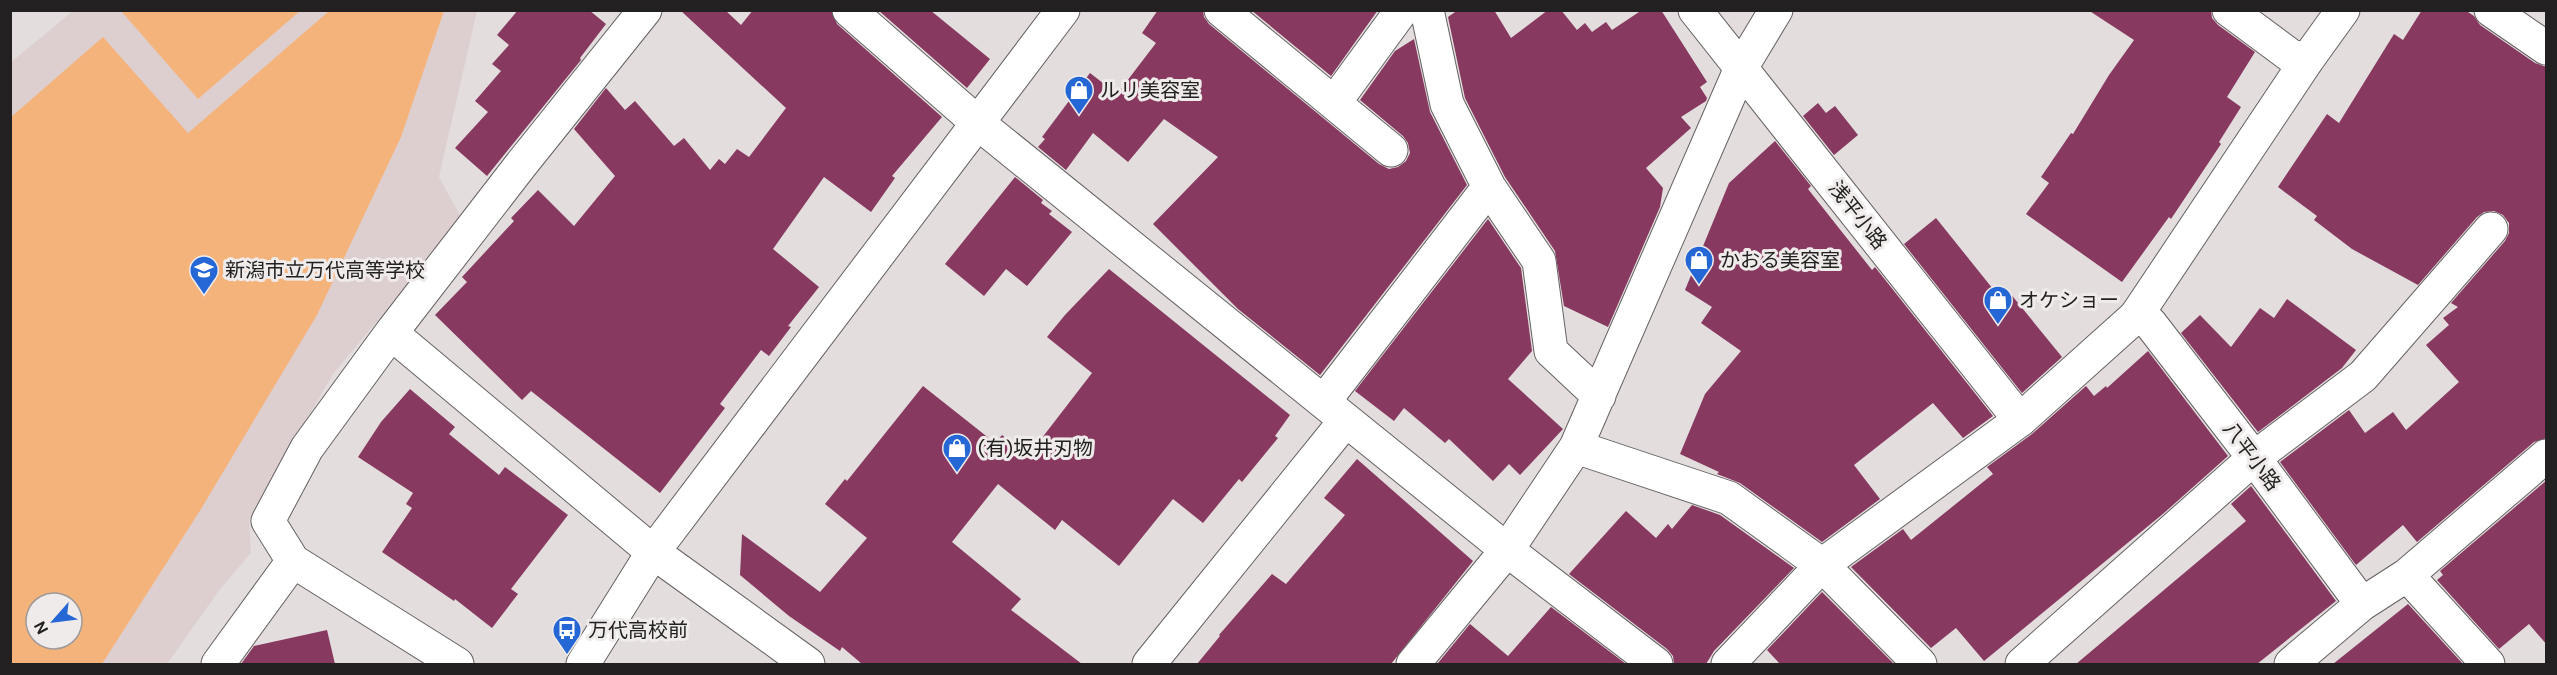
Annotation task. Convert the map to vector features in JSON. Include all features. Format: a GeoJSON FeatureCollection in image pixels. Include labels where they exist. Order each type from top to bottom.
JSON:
{"type":"FeatureCollection","features":[{"type":"Feature","properties":{"kind":"street"},"geometry":{"type":"LineString","coordinates":[[457,664],[293,561],[268,521],[307,448],[391,333],[520,166],[645,10]]}},
{"type":"Feature","properties":{"kind":"street"},"geometry":{"type":"LineString","coordinates":[[849,10],[978,124],[1508,550],[1656,664]]}},
{"type":"Feature","properties":{"kind":"street"},"geometry":{"type":"LineString","coordinates":[[583,664],[653,552],[1063,10]]}},
{"type":"Feature","properties":{"kind":"street"},"geometry":{"type":"LineString","coordinates":[[1221,10],[1391,150]]}},
{"type":"Feature","properties":{"kind":"street"},"geometry":{"type":"LineString","coordinates":[[1334,103],[1402,10]]}},
{"type":"Feature","properties":{"kind":"street"},"geometry":{"type":"LineString","coordinates":[[1427,10],[1447,104],[1489,187],[1539,261],[1551,351],[1599,396]]}},
{"type":"Feature","properties":{"kind":"street","name":"浅平小路"},"geometry":{"type":"LineString","coordinates":[[1695,10],[2020,420]]}},
{"type":"Feature","properties":{"kind":"street"},"geometry":{"type":"LineString","coordinates":[[1413,664],[1508,550],[1576,447],[1741,68],[1776,10]]}},
{"type":"Feature","properties":{"kind":"street"},"geometry":{"type":"LineString","coordinates":[[2229,10],[2291,56],[2307,60]]}},
{"type":"Feature","properties":{"kind":"street"},"geometry":{"type":"LineString","coordinates":[[1728,664],[1822,565],[2020,420],[2136,316],[2307,60],[2343,10]]}},
{"type":"Feature","properties":{"kind":"street"},"geometry":{"type":"LineString","coordinates":[[2491,10],[2547,48]]}},
{"type":"Feature","properties":{"kind":"street"},"geometry":{"type":"LineString","coordinates":[[1149,664],[1335,410],[1489,187]]}},
{"type":"Feature","properties":{"kind":"street"},"geometry":{"type":"LineString","coordinates":[[2022,664],[2254,458],[2363,376],[2491,229]]}},
{"type":"Feature","properties":{"kind":"street","name":"八平小路"},"geometry":{"type":"LineString","coordinates":[[2136,316],[2150,323],[2362,604]]}},
{"type":"Feature","properties":{"kind":"street"},"geometry":{"type":"LineString","coordinates":[[391,333],[653,552],[808,664]]}},
{"type":"Feature","properties":{"kind":"street"},"geometry":{"type":"LineString","coordinates":[[1576,447],[1729,498],[1822,565],[1920,664]]}},
{"type":"Feature","properties":{"kind":"street"},"geometry":{"type":"LineString","coordinates":[[2291,664],[2362,604],[2407,575],[2547,456]]}},
{"type":"Feature","properties":{"kind":"street"},"geometry":{"type":"LineString","coordinates":[[218,664],[293,561]]}},
{"type":"Feature","properties":{"kind":"street"},"geometry":{"type":"LineString","coordinates":[[2407,575],[2488,664]]}},
{"type":"Feature","properties":{"kind":"shaded area"},"geometry":{"type":"Polygon","coordinates":[[[121,10],[300,11],[198,99],[121,10]]]}},
{"type":"Feature","properties":{"kind":"shaded area","name":"新潟市立万代高等学校"},"geometry":{"type":"Polygon","coordinates":[[[73,11],[477,11],[439,177],[462,219],[333,374],[249,519],[251,553],[220,589],[167,664],[11,664],[10,63],[73,11]]]}},
{"type":"Feature","properties":{"kind":"shaded area","name":"新潟市立万代高等学校"},"geometry":{"type":"Polygon","coordinates":[[[329,11],[444,11],[401,137],[317,315],[201,509],[102,664],[11,664],[11,117],[103,37],[188,133],[329,11]]]}},
{"type":"Feature","properties":{"kind":"building"},"geometry":{"type":"Polygon","coordinates":[[[518,10],[589,10],[606,24],[580,58],[581,60],[487,176],[455,148],[488,112],[475,101],[501,71],[492,64],[509,45],[497,35],[518,10]]]}},
{"type":"Feature","properties":{"kind":"building"},"geometry":{"type":"Polygon","coordinates":[[[680,10],[725,10],[741,25],[753,10],[831,10],[837,24],[942,117],[892,176],[895,178],[871,212],[824,177],[773,249],[819,287],[788,326],[791,327],[769,356],[761,350],[720,404],[725,408],[660,493],[531,391],[522,400],[435,315],[467,282],[462,277],[514,221],[511,218],[538,190],[574,226],[615,176],[574,129],[606,88],[625,110],[635,101],[674,146],[684,138],[710,170],[719,159],[725,164],[737,149],[749,157],[786,108],[680,10]]]}},
{"type":"Feature","properties":{"kind":"building"},"geometry":{"type":"Polygon","coordinates":[[[878,10],[930,10],[990,59],[967,88],[878,10]]]}},
{"type":"Feature","properties":{"kind":"building"},"geometry":{"type":"Polygon","coordinates":[[[1158,10],[1203,10],[1204,17],[1209,24],[1379,164],[1389,169],[1398,167],[1406,161],[1410,153],[1408,143],[1403,136],[1360,100],[1395,51],[1414,39],[1430,112],[1467,185],[1320,375],[1238,309],[1153,224],[1218,157],[1164,119],[1128,162],[1093,133],[1066,170],[1038,147],[1045,139],[1042,137],[1090,73],[1117,94],[1156,43],[1142,33],[1158,10]]]}},
{"type":"Feature","properties":{"kind":"building"},"geometry":{"type":"Polygon","coordinates":[[[1251,10],[1378,10],[1331,76],[1251,10]]]}},
{"type":"Feature","properties":{"kind":"building"},"geometry":{"type":"Polygon","coordinates":[[[1458,10],[1494,10],[1511,38],[1548,10],[1561,10],[1577,30],[1585,23],[1592,32],[1606,22],[1612,30],[1642,10],[1661,10],[1707,82],[1700,87],[1707,98],[1706,101],[1681,117],[1691,128],[1646,168],[1663,188],[1660,207],[1608,327],[1564,306],[1555,251],[1505,177],[1465,98],[1448,17],[1458,10]]]}},
{"type":"Feature","properties":{"kind":"building"},"geometry":{"type":"Polygon","coordinates":[[[2088,10],[2211,10],[2212,18],[2218,25],[2255,52],[2227,97],[2241,107],[2219,142],[2221,144],[2171,219],[2169,217],[2122,282],[2026,214],[2049,183],[2041,177],[2071,133],[2073,134],[2109,75],[2134,40],[2088,10]]]}},
{"type":"Feature","properties":{"kind":"building"},"geometry":{"type":"Polygon","coordinates":[[[2422,10],[2465,10],[2474,16],[2480,25],[2535,63],[2547,67],[2547,438],[2534,442],[2417,542],[2403,525],[2356,565],[2280,462],[2349,410],[2365,433],[2393,412],[2406,430],[2459,382],[2426,345],[2449,325],[2443,318],[2458,307],[2451,303],[2505,241],[2509,233],[2509,223],[2503,215],[2494,211],[2484,212],[2477,217],[2418,285],[2352,249],[2314,220],[2317,216],[2278,187],[2327,114],[2339,123],[2394,34],[2403,40],[2422,10]]]}},
{"type":"Feature","properties":{"kind":"building"},"geometry":{"type":"Polygon","coordinates":[[[1818,103],[1826,113],[1835,106],[1858,135],[1834,155],[1803,116],[1818,103]]]}},
{"type":"Feature","properties":{"kind":"building"},"geometry":{"type":"Polygon","coordinates":[[[1775,141],[1811,186],[1808,189],[1872,270],[1875,267],[1993,416],[1963,438],[1933,403],[1854,465],[1880,499],[1822,542],[1740,483],[1717,474],[1719,472],[1680,454],[1705,394],[1741,351],[1701,323],[1712,307],[1685,290],[1729,183],[1775,141]]]}},
{"type":"Feature","properties":{"kind":"building"},"geometry":{"type":"Polygon","coordinates":[[[1015,177],[1043,200],[1041,203],[1052,211],[1049,214],[1072,232],[1027,286],[1006,269],[984,296],[945,264],[1015,177]]]}},
{"type":"Feature","properties":{"kind":"building","name":"オケショー"},"geometry":{"type":"Polygon","coordinates":[[[1936,218],[1997,294],[2005,287],[2062,357],[2022,393],[1904,244],[1936,218]]]}},
{"type":"Feature","properties":{"kind":"building"},"geometry":{"type":"Polygon","coordinates":[[[1488,219],[1521,268],[1532,351],[1508,379],[1563,429],[1520,475],[1509,464],[1493,481],[1449,439],[1445,443],[1404,408],[1394,421],[1355,391],[1488,219]]]}},
{"type":"Feature","properties":{"kind":"building"},"geometry":{"type":"Polygon","coordinates":[[[1109,269],[1290,415],[1275,436],[1278,438],[1242,482],[1239,479],[1203,523],[1173,499],[1119,566],[1062,520],[1055,530],[998,484],[952,542],[1021,599],[1011,610],[1082,664],[862,664],[842,647],[840,651],[789,616],[740,575],[742,534],[820,592],[867,538],[825,504],[845,479],[847,481],[923,386],[995,443],[1002,435],[1028,456],[1092,373],[1047,337],[1109,269]]]}},
{"type":"Feature","properties":{"kind":"building"},"geometry":{"type":"Polygon","coordinates":[[[2287,299],[2356,350],[2342,368],[2258,432],[2181,333],[2200,315],[2231,347],[2260,308],[2274,318],[2287,299]]]}},
{"type":"Feature","properties":{"kind":"building"},"geometry":{"type":"Polygon","coordinates":[[[2148,351],[2228,456],[2164,513],[1984,661],[1956,628],[1931,648],[1851,567],[1903,529],[1911,540],[1993,474],[1987,467],[2032,434],[2086,386],[2094,396],[2106,386],[2107,388],[2148,351]]]}},
{"type":"Feature","properties":{"kind":"building"},"geometry":{"type":"Polygon","coordinates":[[[410,389],[455,427],[449,434],[499,475],[505,467],[568,515],[511,589],[518,594],[492,628],[455,599],[454,601],[382,552],[412,508],[406,504],[413,493],[358,457],[381,422],[410,389]]]}},
{"type":"Feature","properties":{"kind":"building"},"geometry":{"type":"Polygon","coordinates":[[[1357,459],[1473,561],[1391,664],[1197,664],[1272,574],[1286,584],[1345,515],[1324,498],[1357,459]]]}},
{"type":"Feature","properties":{"kind":"building"},"geometry":{"type":"Polygon","coordinates":[[[2547,480],[2547,645],[2529,624],[2499,649],[2437,580],[2443,575],[2440,571],[2547,480]]]}},
{"type":"Feature","properties":{"kind":"building"},"geometry":{"type":"Polygon","coordinates":[[[2251,486],[2336,601],[2257,664],[2076,664],[2246,521],[2231,504],[2251,486]]]}},
{"type":"Feature","properties":{"kind":"building"},"geometry":{"type":"Polygon","coordinates":[[[1692,505],[1720,515],[1794,568],[1714,651],[1706,664],[1674,664],[1673,656],[1667,649],[1569,574],[1626,511],[1656,538],[1668,524],[1672,529],[1692,505]]]}},
{"type":"Feature","properties":{"kind":"building"},"geometry":{"type":"Polygon","coordinates":[[[1822,592],[1894,664],[1780,664],[1767,650],[1822,592]]]}},
{"type":"Feature","properties":{"kind":"building"},"geometry":{"type":"Polygon","coordinates":[[[2408,604],[2463,664],[2333,664],[2408,604]]]}},
{"type":"Feature","properties":{"kind":"building"},"geometry":{"type":"Polygon","coordinates":[[[1551,607],[1626,664],[1438,663],[1470,624],[1508,656],[1551,607]]]}},
{"type":"Feature","properties":{"kind":"building"},"geometry":{"type":"Polygon","coordinates":[[[327,630],[335,664],[241,664],[254,646],[327,630]]]}},
{"type":"Feature","properties":{"kind":"place","name":"ルリ美容室"},"geometry":{"type":"Point","coordinates":[1079,116]}},
{"type":"Feature","properties":{"kind":"place","name":"かおる美容室"},"geometry":{"type":"Point","coordinates":[1699,286]}},
{"type":"Feature","properties":{"kind":"place","name":"新潟市立万代高等学校"},"geometry":{"type":"Point","coordinates":[204,296]}},
{"type":"Feature","properties":{"kind":"place","name":"オケショー"},"geometry":{"type":"Point","coordinates":[1998,326]}},
{"type":"Feature","properties":{"kind":"place","name":"(有)坂井刃物"},"geometry":{"type":"Point","coordinates":[957,474]}},
{"type":"Feature","properties":{"kind":"place","name":"万代高校前"},"geometry":{"type":"Point","coordinates":[567,656]}}]}
